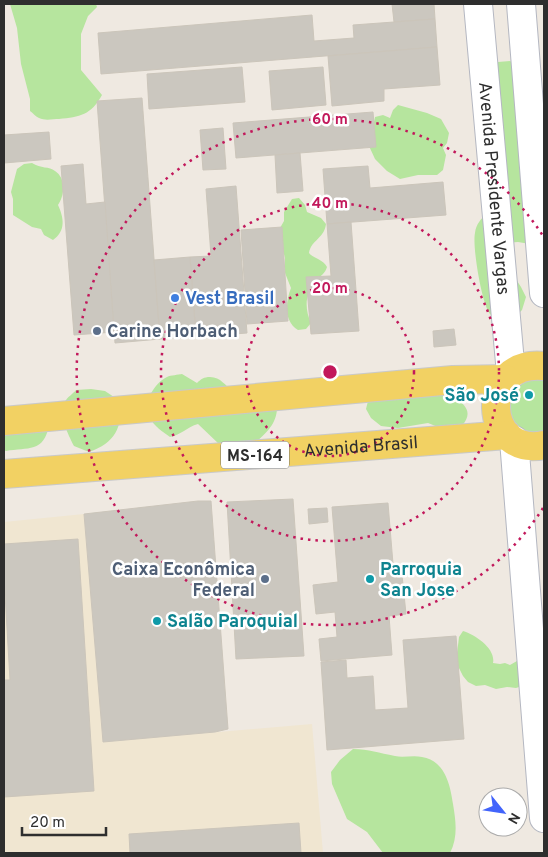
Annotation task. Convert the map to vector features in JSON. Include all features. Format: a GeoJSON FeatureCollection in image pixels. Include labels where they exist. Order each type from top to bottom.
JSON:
{"type":"FeatureCollection","features":[{"type":"Feature","properties":{"kind":"main road","name":"Avenida Presidente Vargas"},"geometry":{"type":"LineString","coordinates":[[478,4],[509,376]]}},
{"type":"Feature","properties":{"kind":"main road"},"geometry":{"type":"LineString","coordinates":[[521,4],[544,292]]}},
{"type":"Feature","properties":{"kind":"main road"},"geometry":{"type":"LineString","coordinates":[[4,421],[509,376],[530,366],[544,366]]}},
{"type":"Feature","properties":{"kind":"main road"},"geometry":{"type":"LineString","coordinates":[[509,376],[498,390],[495,403],[496,417],[502,429],[510,437],[544,818]]}},
{"type":"Feature","properties":{"kind":"main road","name":"MS-164"},"geometry":{"type":"LineString","coordinates":[[510,437],[530,446],[544,445]]}},
{"type":"Feature","properties":{"kind":"main road","name":"Avenida Brasil"},"geometry":{"type":"LineString","coordinates":[[4,474],[510,437]]}},
{"type":"Feature","properties":{"kind":"shaded area"},"geometry":{"type":"Polygon","coordinates":[[[84,514],[103,742],[312,724],[323,853],[4,853],[4,522],[84,514]]]}},
{"type":"Feature","properties":{"kind":"green space"},"geometry":{"type":"Polygon","coordinates":[[[10,4],[96,4],[97,7],[88,16],[81,34],[81,70],[102,95],[89,111],[79,116],[46,120],[41,119],[30,111],[30,99],[21,64],[17,28],[10,4]]]}},
{"type":"Feature","properties":{"kind":"green space"},"geometry":{"type":"Polygon","coordinates":[[[510,61],[519,67],[530,244],[506,243],[508,267],[526,297],[522,310],[507,325],[490,314],[487,308],[478,275],[474,240],[478,224],[487,213],[490,70],[498,62],[510,61]]]}},
{"type":"Feature","properties":{"kind":"green space"},"geometry":{"type":"Polygon","coordinates":[[[398,105],[441,119],[449,133],[447,143],[443,148],[446,155],[443,170],[437,175],[418,175],[400,179],[387,171],[375,159],[369,146],[375,117],[383,115],[390,118],[393,110],[398,105]]]}},
{"type":"Feature","properties":{"kind":"green space"},"geometry":{"type":"Polygon","coordinates":[[[32,163],[53,169],[59,174],[63,182],[63,192],[58,205],[63,224],[60,233],[53,240],[44,235],[41,229],[32,227],[13,215],[11,192],[17,169],[24,164],[32,163]]]}},
{"type":"Feature","properties":{"kind":"green space"},"geometry":{"type":"Polygon","coordinates":[[[299,198],[305,205],[307,212],[321,218],[326,224],[323,233],[312,245],[309,253],[327,267],[308,295],[307,312],[311,323],[306,329],[298,330],[290,321],[287,311],[291,288],[285,273],[285,258],[280,228],[284,221],[284,212],[292,199],[299,198]]]}},
{"type":"Feature","properties":{"kind":"green space"},"geometry":{"type":"Polygon","coordinates":[[[397,370],[403,374],[452,389],[466,408],[467,417],[465,422],[459,429],[438,427],[428,423],[398,428],[381,426],[371,418],[366,409],[368,401],[390,371],[397,370]]]}},
{"type":"Feature","properties":{"kind":"green space"},"geometry":{"type":"Polygon","coordinates":[[[182,374],[197,383],[206,377],[217,378],[233,391],[277,407],[272,425],[251,447],[220,445],[198,424],[170,437],[156,426],[150,418],[147,407],[148,400],[162,380],[169,376],[182,374]]]}},
{"type":"Feature","properties":{"kind":"green space"},"geometry":{"type":"Polygon","coordinates":[[[536,379],[544,380],[544,433],[530,434],[514,424],[508,409],[513,393],[519,386],[536,379]]]}},
{"type":"Feature","properties":{"kind":"green space"},"geometry":{"type":"Polygon","coordinates":[[[91,389],[105,391],[120,401],[121,410],[118,426],[111,439],[89,452],[74,446],[63,418],[63,407],[66,400],[76,390],[91,389]]]}},
{"type":"Feature","properties":{"kind":"green space"},"geometry":{"type":"Polygon","coordinates":[[[4,420],[49,425],[47,434],[39,444],[34,447],[6,451],[4,450],[4,420]]]}},
{"type":"Feature","properties":{"kind":"green space"},"geometry":{"type":"Polygon","coordinates":[[[463,631],[484,643],[491,653],[493,663],[510,665],[544,644],[544,693],[522,686],[496,689],[485,685],[476,686],[468,682],[456,662],[459,637],[463,631]]]}},
{"type":"Feature","properties":{"kind":"green space"},"geometry":{"type":"Polygon","coordinates":[[[353,749],[369,750],[398,757],[422,757],[430,759],[441,768],[448,781],[455,817],[456,829],[450,853],[383,853],[367,832],[347,819],[332,784],[331,772],[340,760],[353,749]]]}},
{"type":"Feature","properties":{"kind":"building"},"geometry":{"type":"Polygon","coordinates":[[[392,4],[434,4],[435,19],[394,22],[392,4]]]}},
{"type":"Feature","properties":{"kind":"building"},"geometry":{"type":"Polygon","coordinates":[[[312,15],[314,41],[354,38],[353,25],[435,19],[437,47],[101,74],[98,33],[312,15]]]}},
{"type":"Feature","properties":{"kind":"building"},"geometry":{"type":"Polygon","coordinates":[[[437,47],[440,85],[384,89],[384,101],[332,106],[328,56],[437,47]]]}},
{"type":"Feature","properties":{"kind":"building"},"geometry":{"type":"Polygon","coordinates":[[[242,67],[245,102],[149,109],[147,74],[242,67]]]}},
{"type":"Feature","properties":{"kind":"building"},"geometry":{"type":"Polygon","coordinates":[[[323,67],[326,105],[272,110],[269,71],[323,67]]]}},
{"type":"Feature","properties":{"kind":"building"},"geometry":{"type":"Polygon","coordinates":[[[142,98],[160,339],[115,343],[97,101],[142,98]]]}},
{"type":"Feature","properties":{"kind":"building"},"geometry":{"type":"Polygon","coordinates":[[[373,112],[376,147],[236,158],[233,123],[373,112]]]}},
{"type":"Feature","properties":{"kind":"building"},"geometry":{"type":"Polygon","coordinates":[[[223,128],[226,169],[203,170],[200,130],[223,128]]]}},
{"type":"Feature","properties":{"kind":"building"},"geometry":{"type":"Polygon","coordinates":[[[49,132],[51,159],[4,163],[4,135],[49,132]]]}},
{"type":"Feature","properties":{"kind":"building"},"geometry":{"type":"Polygon","coordinates":[[[300,153],[303,191],[277,193],[275,155],[300,153]]]}},
{"type":"Feature","properties":{"kind":"building"},"geometry":{"type":"Polygon","coordinates":[[[83,164],[86,204],[105,202],[114,332],[74,335],[61,166],[83,164]]]}},
{"type":"Feature","properties":{"kind":"building"},"geometry":{"type":"Polygon","coordinates":[[[368,166],[370,188],[443,182],[446,215],[327,224],[323,169],[368,166]]]}},
{"type":"Feature","properties":{"kind":"building"},"geometry":{"type":"Polygon","coordinates":[[[236,186],[247,333],[196,337],[190,257],[211,256],[206,189],[236,186]]]}},
{"type":"Feature","properties":{"kind":"building"},"geometry":{"type":"Polygon","coordinates":[[[351,222],[359,331],[311,334],[306,277],[331,276],[327,224],[351,222]]]}},
{"type":"Feature","properties":{"kind":"building"},"geometry":{"type":"Polygon","coordinates":[[[282,227],[288,321],[247,324],[241,230],[282,227]]]}},
{"type":"Feature","properties":{"kind":"building","name":"Vest Brasil"},"geometry":{"type":"Polygon","coordinates":[[[190,257],[196,337],[160,339],[154,260],[190,257]]]}},
{"type":"Feature","properties":{"kind":"building"},"geometry":{"type":"Polygon","coordinates":[[[454,329],[456,345],[434,347],[433,331],[454,329]]]}},
{"type":"Feature","properties":{"kind":"building","name":"Caixa Econômica Federal"},"geometry":{"type":"Polygon","coordinates":[[[293,499],[304,656],[236,659],[227,502],[293,499]]]}},
{"type":"Feature","properties":{"kind":"building","name":"Salão Paroquial"},"geometry":{"type":"Polygon","coordinates":[[[211,501],[228,729],[215,732],[103,742],[84,514],[211,501]]]}},
{"type":"Feature","properties":{"kind":"building","name":"Parroquia San Jose"},"geometry":{"type":"Polygon","coordinates":[[[388,503],[394,576],[402,575],[406,614],[389,616],[392,655],[321,661],[319,639],[337,637],[335,612],[316,614],[313,585],[338,582],[332,507],[388,503]]]}},
{"type":"Feature","properties":{"kind":"building"},"geometry":{"type":"Polygon","coordinates":[[[327,508],[328,522],[309,524],[308,509],[327,508]]]}},
{"type":"Feature","properties":{"kind":"building"},"geometry":{"type":"Polygon","coordinates":[[[78,539],[94,791],[4,797],[4,680],[10,680],[4,544],[78,539]]]}},
{"type":"Feature","properties":{"kind":"building"},"geometry":{"type":"Polygon","coordinates":[[[456,636],[464,739],[327,750],[321,662],[346,660],[347,678],[373,676],[375,710],[408,708],[403,640],[456,636]]]}},
{"type":"Feature","properties":{"kind":"building"},"geometry":{"type":"Polygon","coordinates":[[[299,823],[301,853],[130,853],[129,834],[299,823]]]}},
{"type":"Feature","properties":{"kind":"place","name":"Vest Brasil"},"geometry":{"type":"Point","coordinates":[175,298]}},
{"type":"Feature","properties":{"kind":"place","name":"Carine Horbach"},"geometry":{"type":"Point","coordinates":[97,331]}},
{"type":"Feature","properties":{"kind":"place","name":"São José"},"geometry":{"type":"Point","coordinates":[529,395]}},
{"type":"Feature","properties":{"kind":"place","name":"Caixa Econômica Federal"},"geometry":{"type":"Point","coordinates":[265,579]}},
{"type":"Feature","properties":{"kind":"place","name":"Parroquia San Jose"},"geometry":{"type":"Point","coordinates":[370,579]}},
{"type":"Feature","properties":{"kind":"place","name":"Salão Paroquial"},"geometry":{"type":"Point","coordinates":[157,621]}}]}
